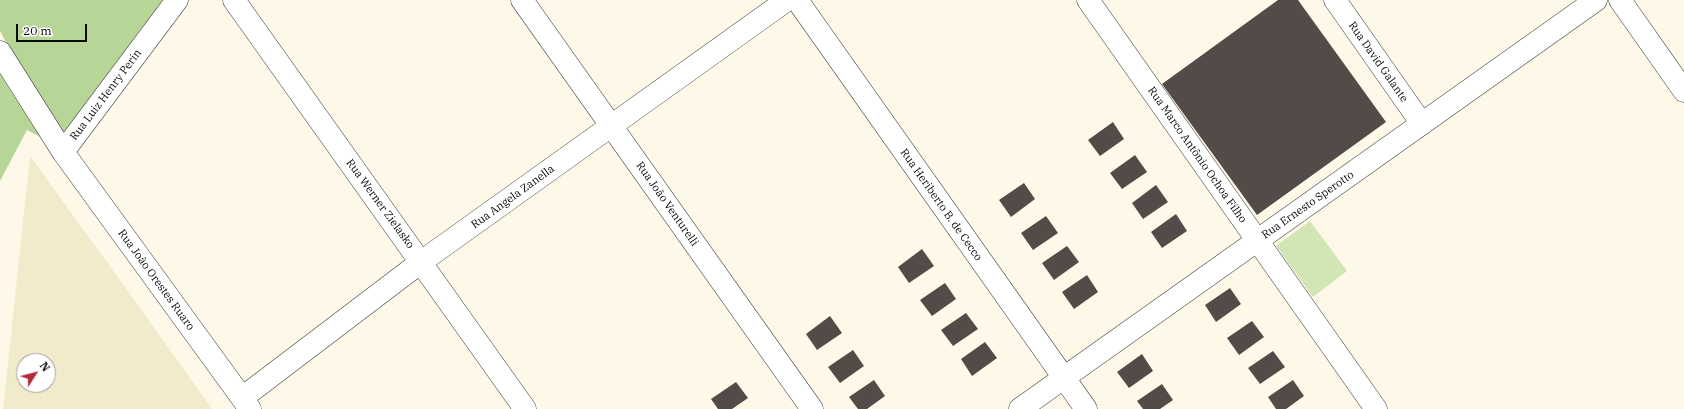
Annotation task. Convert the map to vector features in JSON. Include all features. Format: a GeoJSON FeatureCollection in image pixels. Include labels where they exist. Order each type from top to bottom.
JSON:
{"type":"FeatureCollection","features":[{"type":"Feature","properties":{"kind":"street","name":"Rua Luiz Henry Perin"},"geometry":{"type":"LineString","coordinates":[[63,152],[177,0]]}},
{"type":"Feature","properties":{"kind":"street","name":"Rua Werner Zielasko"},"geometry":{"type":"LineString","coordinates":[[234,0],[525,409]]}},
{"type":"Feature","properties":{"kind":"street","name":"Rua João Venturelli"},"geometry":{"type":"LineString","coordinates":[[522,0],[812,409]]}},
{"type":"Feature","properties":{"kind":"street","name":"Rua Angela Zanella"},"geometry":{"type":"LineString","coordinates":[[246,403],[421,262],[787,0]]}},
{"type":"Feature","properties":{"kind":"street","name":"Rua Heriberto B. de Cecco"},"geometry":{"type":"LineString","coordinates":[[797,0],[1086,409]]}},
{"type":"Feature","properties":{"kind":"street","name":"Rua Marco Antônio Ochoa Filho"},"geometry":{"type":"LineString","coordinates":[[1088,0],[1376,409]]}},
{"type":"Feature","properties":{"kind":"street","name":"Rua David Galante"},"geometry":{"type":"LineString","coordinates":[[1335,0],[1422,124]]}},
{"type":"Feature","properties":{"kind":"street","name":"Rua Ernesto Sperotto"},"geometry":{"type":"LineString","coordinates":[[1020,409],[1596,0]]}},
{"type":"Feature","properties":{"kind":"street"},"geometry":{"type":"LineString","coordinates":[[1620,0],[1684,91]]}},
{"type":"Feature","properties":{"kind":"street","name":"Rua João Orestes Ruaro"},"geometry":{"type":"LineString","coordinates":[[0,52],[63,152],[246,403]]}},
{"type":"Feature","properties":{"kind":"shaded area"},"geometry":{"type":"Polygon","coordinates":[[[30,156],[112,269],[212,409],[3,409],[30,156]]]}},
{"type":"Feature","properties":{"kind":"green space"},"geometry":{"type":"Polygon","coordinates":[[[0,0],[169,0],[63,149],[27,130],[0,181],[0,64],[61,146],[0,31],[0,0]]]}},
{"type":"Feature","properties":{"kind":"green space"},"geometry":{"type":"Polygon","coordinates":[[[1310,221],[1347,271],[1313,297],[1276,246],[1310,221]]]}},
{"type":"Feature","properties":{"kind":"building"},"geometry":{"type":"Polygon","coordinates":[[[1278,0],[1298,0],[1386,122],[1257,215],[1162,84],[1278,0]]]}},
{"type":"Feature","properties":{"kind":"building"},"geometry":{"type":"Polygon","coordinates":[[[1113,122],[1124,139],[1100,156],[1088,140],[1113,122]]]}},
{"type":"Feature","properties":{"kind":"building"},"geometry":{"type":"Polygon","coordinates":[[[1135,155],[1147,172],[1122,189],[1110,173],[1135,155]]]}},
{"type":"Feature","properties":{"kind":"building"},"geometry":{"type":"Polygon","coordinates":[[[1024,183],[1035,199],[1011,217],[999,200],[1024,183]]]}},
{"type":"Feature","properties":{"kind":"building"},"geometry":{"type":"Polygon","coordinates":[[[1156,185],[1168,202],[1143,219],[1132,203],[1156,185]]]}},
{"type":"Feature","properties":{"kind":"building"},"geometry":{"type":"Polygon","coordinates":[[[1176,214],[1187,231],[1162,248],[1151,232],[1176,214]]]}},
{"type":"Feature","properties":{"kind":"building"},"geometry":{"type":"Polygon","coordinates":[[[1046,216],[1058,233],[1033,250],[1021,233],[1046,216]]]}},
{"type":"Feature","properties":{"kind":"building"},"geometry":{"type":"Polygon","coordinates":[[[1067,246],[1079,262],[1054,280],[1042,263],[1067,246]]]}},
{"type":"Feature","properties":{"kind":"building"},"geometry":{"type":"Polygon","coordinates":[[[922,249],[934,266],[909,283],[898,267],[922,249]]]}},
{"type":"Feature","properties":{"kind":"building"},"geometry":{"type":"Polygon","coordinates":[[[1087,275],[1098,292],[1074,309],[1062,292],[1087,275]]]}},
{"type":"Feature","properties":{"kind":"building"},"geometry":{"type":"Polygon","coordinates":[[[945,283],[956,299],[932,316],[920,300],[945,283]]]}},
{"type":"Feature","properties":{"kind":"building"},"geometry":{"type":"Polygon","coordinates":[[[1230,288],[1241,304],[1216,322],[1205,305],[1230,288]]]}},
{"type":"Feature","properties":{"kind":"building"},"geometry":{"type":"Polygon","coordinates":[[[966,313],[978,329],[953,346],[941,330],[966,313]]]}},
{"type":"Feature","properties":{"kind":"building"},"geometry":{"type":"Polygon","coordinates":[[[830,316],[842,333],[817,350],[806,334],[830,316]]]}},
{"type":"Feature","properties":{"kind":"building"},"geometry":{"type":"Polygon","coordinates":[[[1252,321],[1264,337],[1239,355],[1227,338],[1252,321]]]}},
{"type":"Feature","properties":{"kind":"building"},"geometry":{"type":"Polygon","coordinates":[[[985,342],[997,358],[972,376],[961,359],[985,342]]]}},
{"type":"Feature","properties":{"kind":"building"},"geometry":{"type":"Polygon","coordinates":[[[853,350],[864,366],[840,383],[828,367],[853,350]]]}},
{"type":"Feature","properties":{"kind":"building"},"geometry":{"type":"Polygon","coordinates":[[[1273,351],[1285,367],[1260,384],[1248,368],[1273,351]]]}},
{"type":"Feature","properties":{"kind":"building"},"geometry":{"type":"Polygon","coordinates":[[[1142,354],[1153,371],[1129,388],[1117,372],[1142,354]]]}},
{"type":"Feature","properties":{"kind":"building"},"geometry":{"type":"Polygon","coordinates":[[[874,380],[885,396],[867,409],[858,409],[849,397],[874,380]]]}},
{"type":"Feature","properties":{"kind":"building"},"geometry":{"type":"Polygon","coordinates":[[[1293,380],[1304,396],[1286,409],[1276,409],[1268,397],[1293,380]]]}},
{"type":"Feature","properties":{"kind":"building"},"geometry":{"type":"Polygon","coordinates":[[[736,382],[748,398],[732,409],[718,409],[711,399],[736,382]]]}},
{"type":"Feature","properties":{"kind":"building"},"geometry":{"type":"Polygon","coordinates":[[[1162,384],[1173,400],[1160,409],[1143,409],[1137,401],[1162,384]]]}}]}
